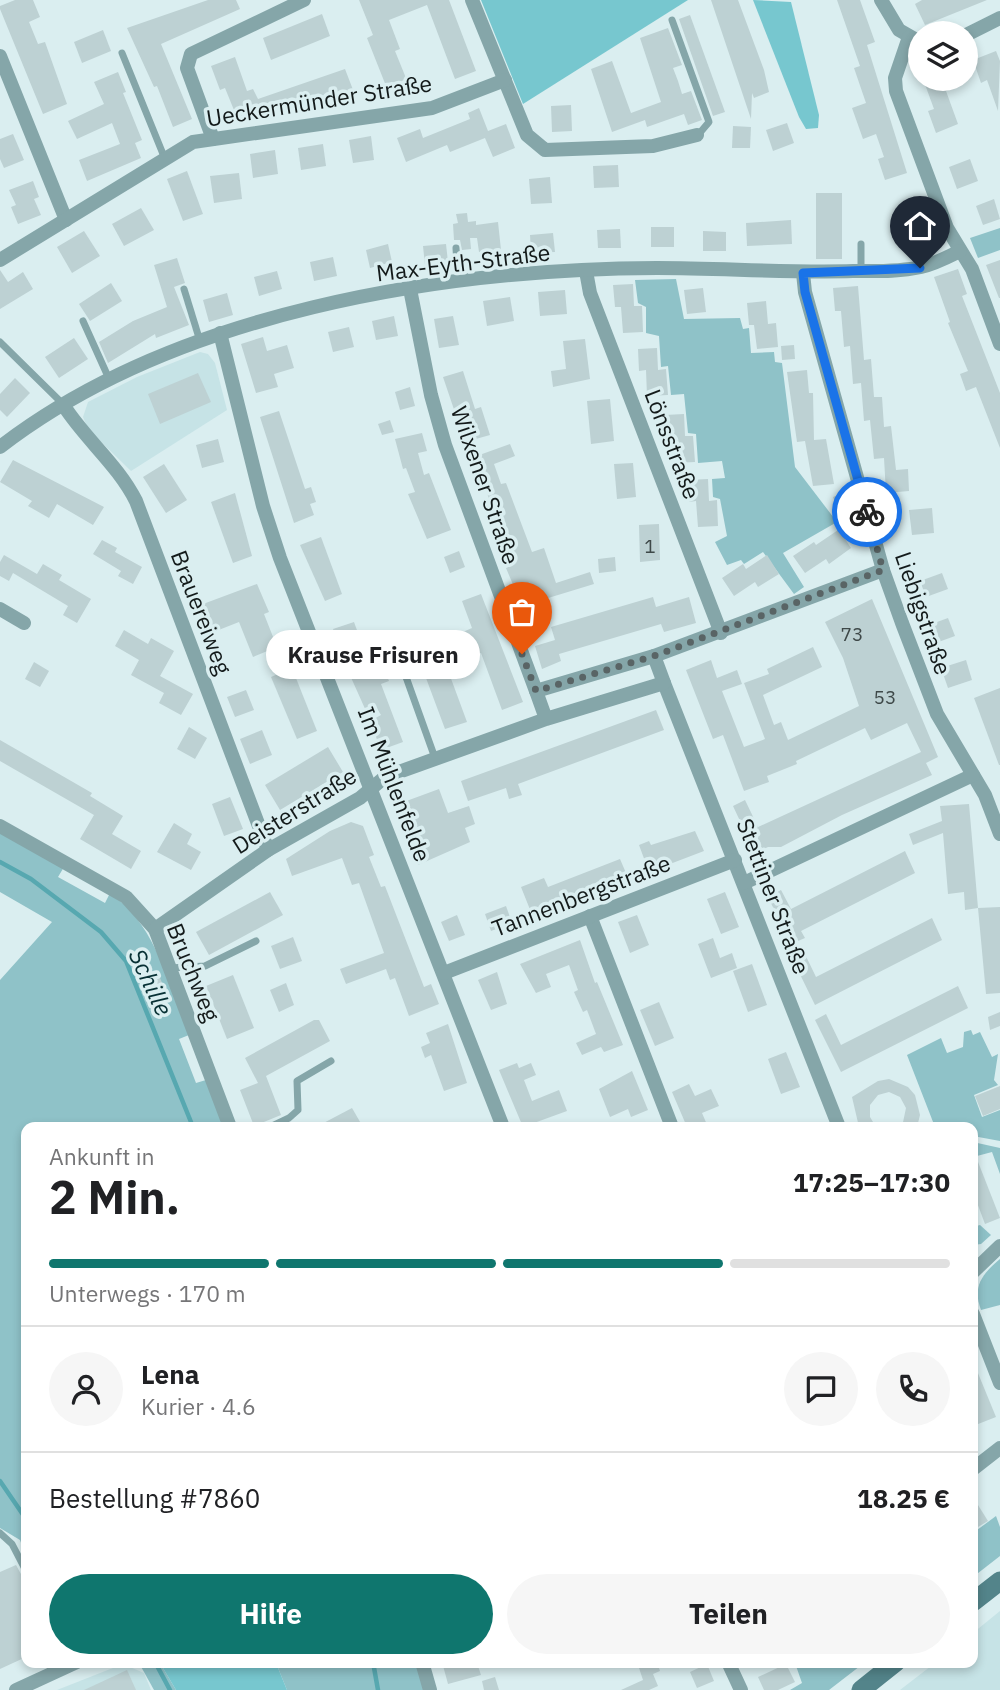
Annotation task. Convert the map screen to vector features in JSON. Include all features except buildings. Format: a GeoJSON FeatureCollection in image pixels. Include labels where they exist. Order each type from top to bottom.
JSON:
{"type":"FeatureCollection","features":[{"type":"Feature","properties":{"kind":"street"},"geometry":{"type":"LineString","coordinates":[[213,139],[187,68],[191,54],[304,0]]}},
{"type":"Feature","properties":{"kind":"street"},"geometry":{"type":"LineString","coordinates":[[472,0],[527,135],[544,150],[653,146],[697,135]]}},
{"type":"Feature","properties":{"kind":"street"},"geometry":{"type":"LineString","coordinates":[[881,0],[891,19],[908,34]]}},
{"type":"Feature","properties":{"kind":"street"},"geometry":{"type":"LineString","coordinates":[[978,29],[1000,19]]}},
{"type":"Feature","properties":{"kind":"street"},"geometry":{"type":"LineString","coordinates":[[908,53],[895,78],[897,91],[947,228],[972,269],[1000,344]]}},
{"type":"Feature","properties":{"kind":"street"},"geometry":{"type":"LineString","coordinates":[[0,56],[66,220]]}},
{"type":"Feature","properties":{"kind":"street","name":"Ueckermünder Straße"},"geometry":{"type":"LineString","coordinates":[[0,260],[193,142],[432,108],[505,80]]}},
{"type":"Feature","properties":{"kind":"street","name":"Max-Eyth-Straße"},"geometry":{"type":"LineString","coordinates":[[0,447],[64,406],[110,381],[200,341],[220,333],[325,305],[458,282],[586,271],[657,268],[803,273],[920,268],[960,251]]}},
{"type":"Feature","properties":{"kind":"street","name":"Lönsstraße"},"geometry":{"type":"LineString","coordinates":[[586,271],[590,293],[721,633]]}},
{"type":"Feature","properties":{"kind":"street","name":"Liebigstraße"},"geometry":{"type":"LineString","coordinates":[[803,273],[805,292],[883,570],[932,702],[985,795],[1000,834]]}},
{"type":"Feature","properties":{"kind":"street","name":"Wilxener Straße"},"geometry":{"type":"LineString","coordinates":[[410,289],[431,395],[445,444],[546,719]]}},
{"type":"Feature","properties":{"kind":"street","name":"Im Mühlenfelde"},"geometry":{"type":"LineString","coordinates":[[220,333],[263,506],[501,1122]]}},
{"type":"Feature","properties":{"kind":"street","name":"Brauereiweg"},"geometry":{"type":"LineString","coordinates":[[64,406],[80,430],[127,483],[136,502],[268,850]]}},
{"type":"Feature","properties":{"kind":"street"},"geometry":{"type":"LineString","coordinates":[[536,691],[721,633],[883,570]]}},
{"type":"Feature","properties":{"kind":"street"},"geometry":{"type":"LineString","coordinates":[[0,609],[24,623]]}},
{"type":"Feature","properties":{"kind":"street","name":"Stettiner Straße"},"geometry":{"type":"LineString","coordinates":[[654,656],[837,1122]]}},
{"type":"Feature","properties":{"kind":"street","name":"Deisterstraße"},"geometry":{"type":"LineString","coordinates":[[155,929],[268,850],[385,777],[546,719],[664,683]]}},
{"type":"Feature","properties":{"kind":"street"},"geometry":{"type":"LineString","coordinates":[[744,883],[973,775]]}},
{"type":"Feature","properties":{"kind":"street","name":"Bruchweg"},"geometry":{"type":"LineString","coordinates":[[0,826],[126,897],[155,929],[228,1122]]}},
{"type":"Feature","properties":{"kind":"street","name":"Tannenbergstraße"},"geometry":{"type":"LineString","coordinates":[[444,974],[735,860]]}},
{"type":"Feature","properties":{"kind":"street"},"geometry":{"type":"LineString","coordinates":[[590,916],[670,1122]]}},
{"type":"Feature","properties":{"kind":"street"},"geometry":{"type":"LineString","coordinates":[[978,1265],[1000,1246]]}},
{"type":"Feature","properties":{"kind":"street"},"geometry":{"type":"LineString","coordinates":[[978,1327],[1000,1384]]}},
{"type":"Feature","properties":{"kind":"street"},"geometry":{"type":"LineString","coordinates":[[978,1465],[1000,1448]]}},
{"type":"Feature","properties":{"kind":"street"},"geometry":{"type":"LineString","coordinates":[[978,1598],[1000,1581]]}},
{"type":"Feature","properties":{"kind":"street"},"geometry":{"type":"LineString","coordinates":[[16,1690],[63,1668]]}},
{"type":"Feature","properties":{"kind":"street"},"geometry":{"type":"LineString","coordinates":[[424,1668],[430,1690]]}},
{"type":"Feature","properties":{"kind":"street"},"geometry":{"type":"LineString","coordinates":[[731,1668],[741,1690]]}},
{"type":"Feature","properties":{"kind":"street"},"geometry":{"type":"LineString","coordinates":[[861,1690],[888,1668]]}},
{"type":"Feature","properties":{"kind":"lane"},"geometry":{"type":"LineString","coordinates":[[673,20],[709,122],[697,135]]}},
{"type":"Feature","properties":{"kind":"lane"},"geometry":{"type":"LineString","coordinates":[[122,53],[165,159]]}},
{"type":"Feature","properties":{"kind":"lane"},"geometry":{"type":"LineString","coordinates":[[861,244],[861,271]]}},
{"type":"Feature","properties":{"kind":"lane"},"geometry":{"type":"LineString","coordinates":[[456,248],[458,282]]}},
{"type":"Feature","properties":{"kind":"lane"},"geometry":{"type":"LineString","coordinates":[[184,289],[200,341]]}},
{"type":"Feature","properties":{"kind":"lane"},"geometry":{"type":"LineString","coordinates":[[83,321],[110,381]]}},
{"type":"Feature","properties":{"kind":"lane"},"geometry":{"type":"LineString","coordinates":[[0,342],[64,406]]}},
{"type":"Feature","properties":{"kind":"lane"},"geometry":{"type":"LineString","coordinates":[[406,677],[435,759]]}},
{"type":"Feature","properties":{"kind":"lane"},"geometry":{"type":"LineString","coordinates":[[170,968],[205,966],[256,942]]}},
{"type":"Feature","properties":{"kind":"lane"},"geometry":{"type":"LineString","coordinates":[[278,1122],[298,1110],[297,1081],[331,1061]]}},
{"type":"Feature","properties":{"kind":"lane"},"geometry":{"type":"LineString","coordinates":[[0,1534],[12,1544],[21,1561]]}},
{"type":"Feature","properties":{"kind":"shaded area"},"geometry":{"type":"Polygon","coordinates":[[[481,0],[688,0],[523,104],[481,0]]]}},
{"type":"Feature","properties":{"kind":"shaded area"},"geometry":{"type":"Polygon","coordinates":[[[753,0],[791,2],[819,115],[818,128],[806,129],[799,117],[753,0]]]}},
{"type":"Feature","properties":{"kind":"shaded area"},"geometry":{"type":"Polygon","coordinates":[[[1000,228],[1000,250],[978,258],[970,238],[1000,228]]]}},
{"type":"Feature","properties":{"kind":"shaded area"},"geometry":{"type":"Polygon","coordinates":[[[676,279],[684,319],[740,318],[743,329],[749,328],[751,353],[774,352],[775,362],[782,363],[795,467],[837,522],[783,553],[804,587],[794,594],[763,552],[744,564],[741,560],[727,565],[715,542],[727,536],[720,499],[713,497],[712,479],[725,478],[722,461],[698,463],[696,434],[688,433],[684,394],[671,395],[668,366],[661,367],[659,336],[646,333],[646,307],[638,303],[635,280],[676,279]]]}},
{"type":"Feature","properties":{"kind":"shaded area"},"geometry":{"type":"Polygon","coordinates":[[[200,352],[208,354],[215,363],[227,410],[131,471],[88,429],[83,417],[88,402],[137,377],[200,352]]]}},
{"type":"Feature","properties":{"kind":"shaded area"},"geometry":{"type":"Polygon","coordinates":[[[0,831],[64,867],[58,877],[105,903],[110,893],[126,906],[139,921],[159,957],[189,1035],[179,1039],[196,1083],[206,1080],[223,1122],[21,1122],[21,1543],[0,1528],[0,980],[52,922],[0,892],[0,831]]]}},
{"type":"Feature","properties":{"kind":"shaded area"},"geometry":{"type":"Polygon","coordinates":[[[971,1030],[973,1035],[980,1032],[992,1057],[998,1054],[994,1080],[998,1085],[974,1095],[982,1117],[1000,1110],[1000,1141],[978,1137],[978,1122],[933,1122],[907,1055],[941,1038],[947,1053],[963,1047],[964,1032],[971,1030]]]}},
{"type":"Feature","properties":{"kind":"shaded area"},"geometry":{"type":"Polygon","coordinates":[[[978,1143],[1000,1148],[1000,1174],[992,1152],[978,1156],[978,1143]]]}},
{"type":"Feature","properties":{"kind":"shaded area"},"geometry":{"type":"Polygon","coordinates":[[[978,1226],[991,1235],[978,1244],[978,1226]]]}},
{"type":"Feature","properties":{"kind":"shaded area"},"geometry":{"type":"Polygon","coordinates":[[[1000,1259],[1000,1305],[981,1310],[978,1302],[980,1282],[1000,1259]]]}},
{"type":"Feature","properties":{"kind":"shaded area"},"geometry":{"type":"Polygon","coordinates":[[[996,1516],[1000,1527],[1000,1556],[978,1573],[978,1529],[996,1516]]]}},
{"type":"Feature","properties":{"kind":"shaded area"},"geometry":{"type":"Polygon","coordinates":[[[1000,1611],[1000,1690],[900,1690],[929,1668],[978,1668],[978,1629],[1000,1611]]]}},
{"type":"Feature","properties":{"kind":"shaded area"},"geometry":{"type":"Polygon","coordinates":[[[113,1668],[132,1668],[144,1673],[151,1690],[57,1690],[113,1668]]]}},
{"type":"Feature","properties":{"kind":"shaded area"},"geometry":{"type":"Polygon","coordinates":[[[142,1668],[163,1668],[176,1690],[154,1690],[142,1668]]]}},
{"type":"Feature","properties":{"kind":"shaded area"},"geometry":{"type":"Polygon","coordinates":[[[163,1668],[278,1668],[287,1690],[176,1690],[163,1668]]]}},
{"type":"Feature","properties":{"kind":"shaded area"},"geometry":{"type":"Polygon","coordinates":[[[278,1668],[417,1668],[424,1690],[287,1690],[278,1668]]]}},
{"type":"Feature","properties":{"kind":"shaded area"},"geometry":{"type":"Polygon","coordinates":[[[797,1668],[858,1668],[829,1690],[790,1690],[802,1683],[797,1668]]]}},
{"type":"Feature","properties":{"kind":"waterway","name":"Schille"},"geometry":{"type":"LineString","coordinates":[[0,862],[31,879],[101,932],[126,961],[191,1122]]}},
{"type":"Feature","properties":{"kind":"waterway"},"geometry":{"type":"LineString","coordinates":[[0,1481],[21,1512]]}},
{"type":"Feature","properties":{"kind":"waterway"},"geometry":{"type":"LineString","coordinates":[[158,1668],[170,1690]]}},
{"type":"Feature","properties":{"kind":"waterway","name":"Schille"},"geometry":{"type":"LineString","coordinates":[[374,1668],[378,1690]]}},
{"type":"Feature","properties":{"kind":"way so far"},"geometry":{"type":"LineString","coordinates":[[522,654],[536,691],[721,633],[883,570],[867,512]]}},
{"type":"Feature","properties":{"kind":"place","name":"Krause Frisuren"},"geometry":{"type":"Point","coordinates":[522,654]}},
{"type":"Feature","properties":{"kind":"route"},"geometry":{"type":"LineString","coordinates":[[867,512],[805,292],[803,273],[920,268]]}}]}
